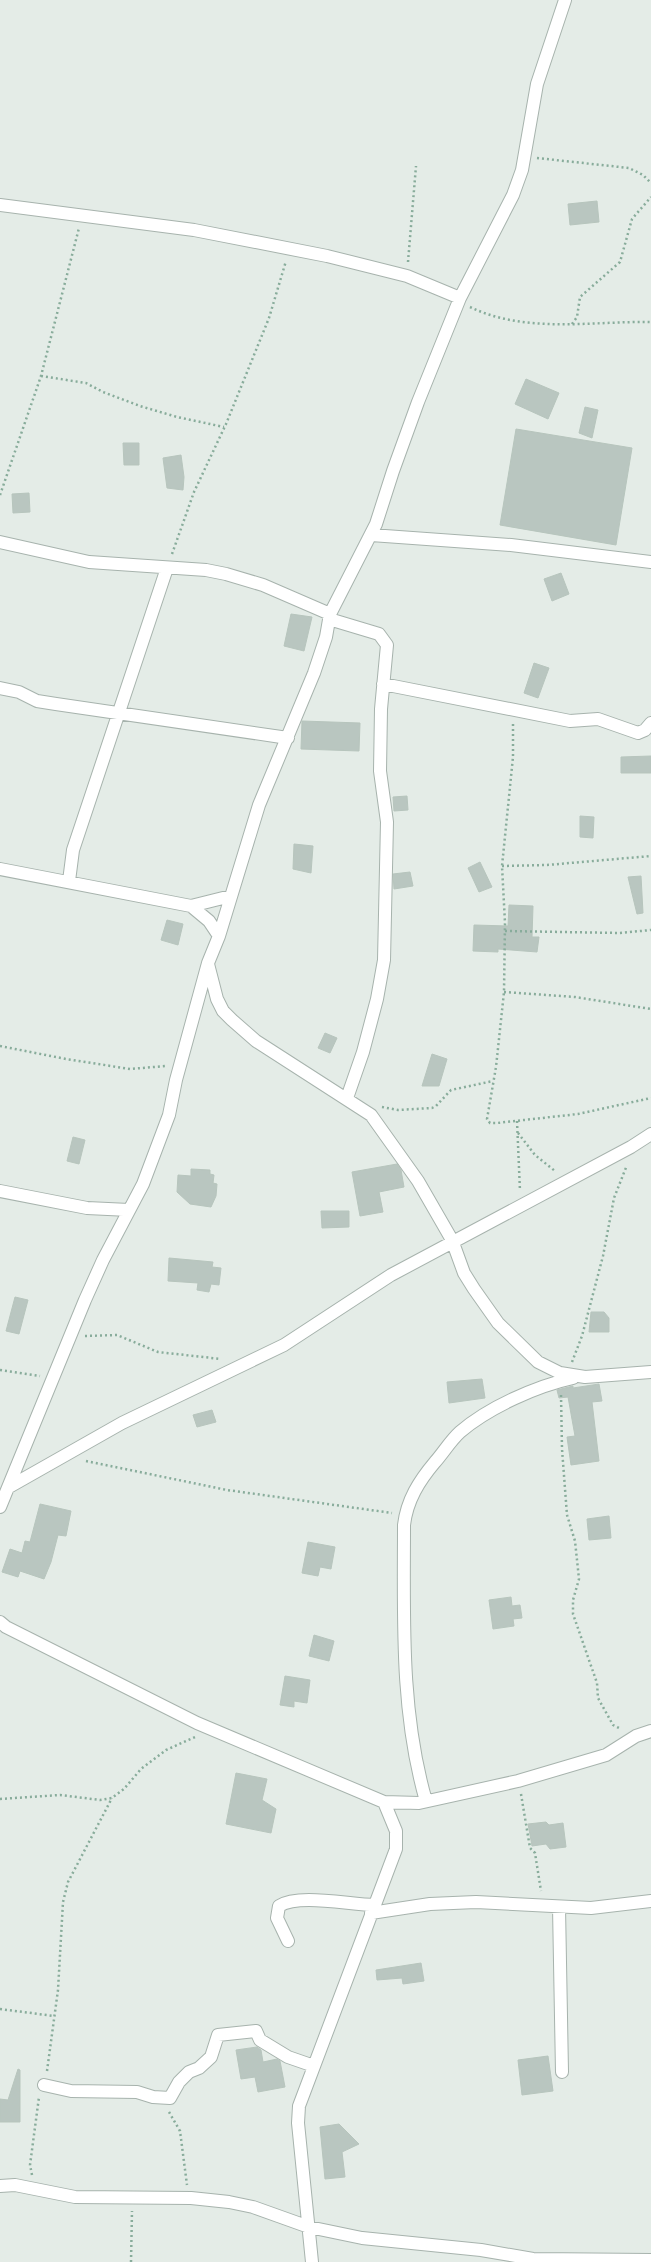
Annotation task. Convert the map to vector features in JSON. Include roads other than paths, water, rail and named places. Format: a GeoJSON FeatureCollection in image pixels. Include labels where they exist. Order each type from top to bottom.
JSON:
{"type":"FeatureCollection","features":[{"type":"Feature","properties":{"kind":"street"},"geometry":{"type":"LineString","coordinates":[[0,1507],[5,1490],[70,1334],[103,1260],[144,1184],[169,1115],[180,1065],[208,963],[219,936],[259,805],[314,673],[330,616],[376,524],[415,409],[459,300],[513,195],[524,156],[537,84],[565,0]]}},
{"type":"Feature","properties":{"kind":"street"},"geometry":{"type":"LineString","coordinates":[[0,205],[194,230],[290,250],[327,256],[407,276],[459,300]]}},
{"type":"Feature","properties":{"kind":"street"},"geometry":{"type":"LineString","coordinates":[[371,535],[511,545],[651,562]]}},
{"type":"Feature","properties":{"kind":"street"},"geometry":{"type":"LineString","coordinates":[[0,542],[90,562],[206,570],[226,574],[263,585],[330,616],[370,630],[379,634],[387,645],[382,684],[380,771],[387,822],[384,960],[377,999],[352,1100]]}},
{"type":"Feature","properties":{"kind":"street"},"geometry":{"type":"LineString","coordinates":[[69,881],[73,850],[167,568]]}},
{"type":"Feature","properties":{"kind":"street"},"geometry":{"type":"LineString","coordinates":[[382,684],[570,722],[598,719],[638,733],[644,730],[651,723]]}},
{"type":"Feature","properties":{"kind":"street"},"geometry":{"type":"LineString","coordinates":[[0,688],[18,692],[37,700],[118,714],[288,738]]}},
{"type":"Feature","properties":{"kind":"street"},"geometry":{"type":"LineString","coordinates":[[0,869],[69,881],[191,906],[231,896]]}},
{"type":"Feature","properties":{"kind":"street"},"geometry":{"type":"LineString","coordinates":[[191,906],[209,921],[219,936]]}},
{"type":"Feature","properties":{"kind":"street"},"geometry":{"type":"LineString","coordinates":[[208,963],[217,999],[223,1011],[232,1020],[256,1041],[352,1100],[371,1115],[418,1181],[452,1240],[464,1273],[498,1323],[538,1362],[563,1377]]}},
{"type":"Feature","properties":{"kind":"street"},"geometry":{"type":"LineString","coordinates":[[5,1490],[122,1423],[284,1345],[391,1275],[452,1240],[631,1147],[651,1134]]}},
{"type":"Feature","properties":{"kind":"street"},"geometry":{"type":"LineString","coordinates":[[0,1191],[87,1208],[129,1210]]}},
{"type":"Feature","properties":{"kind":"street"},"geometry":{"type":"LineString","coordinates":[[426,1801],[410,1731],[407,1698],[404,1579],[405,1515],[412,1494],[459,1433],[479,1419],[512,1401],[563,1377],[651,1372]]}},
{"type":"Feature","properties":{"kind":"street"},"geometry":{"type":"LineString","coordinates":[[0,1622],[6,1627],[211,1729],[384,1802],[410,1803],[426,1801],[518,1781],[606,1755],[636,1736],[651,1732]]}},
{"type":"Feature","properties":{"kind":"street"},"geometry":{"type":"LineString","coordinates":[[312,2262],[298,2123],[299,2106],[396,1849],[396,1830],[384,1802]]}},
{"type":"Feature","properties":{"kind":"street"},"geometry":{"type":"LineString","coordinates":[[288,1941],[277,1918],[278,1908],[282,1904],[292,1901],[319,1900],[373,1909],[476,1902],[591,1908],[651,1901]]}},
{"type":"Feature","properties":{"kind":"street"},"geometry":{"type":"LineString","coordinates":[[560,1907],[562,2072]]}},
{"type":"Feature","properties":{"kind":"street"},"geometry":{"type":"LineString","coordinates":[[44,2085],[71,2091],[137,2092],[156,2097],[170,2098],[179,2082],[189,2072],[199,2068],[211,2057],[218,2035],[256,2031],[260,2040],[267,2042],[276,2051],[314,2066]]}},
{"type":"Feature","properties":{"kind":"street"},"geometry":{"type":"LineString","coordinates":[[0,2186],[15,2186],[75,2197],[199,2199],[229,2202],[253,2207],[309,2227],[362,2238],[481,2250],[534,2259],[651,2260]]}}]}
